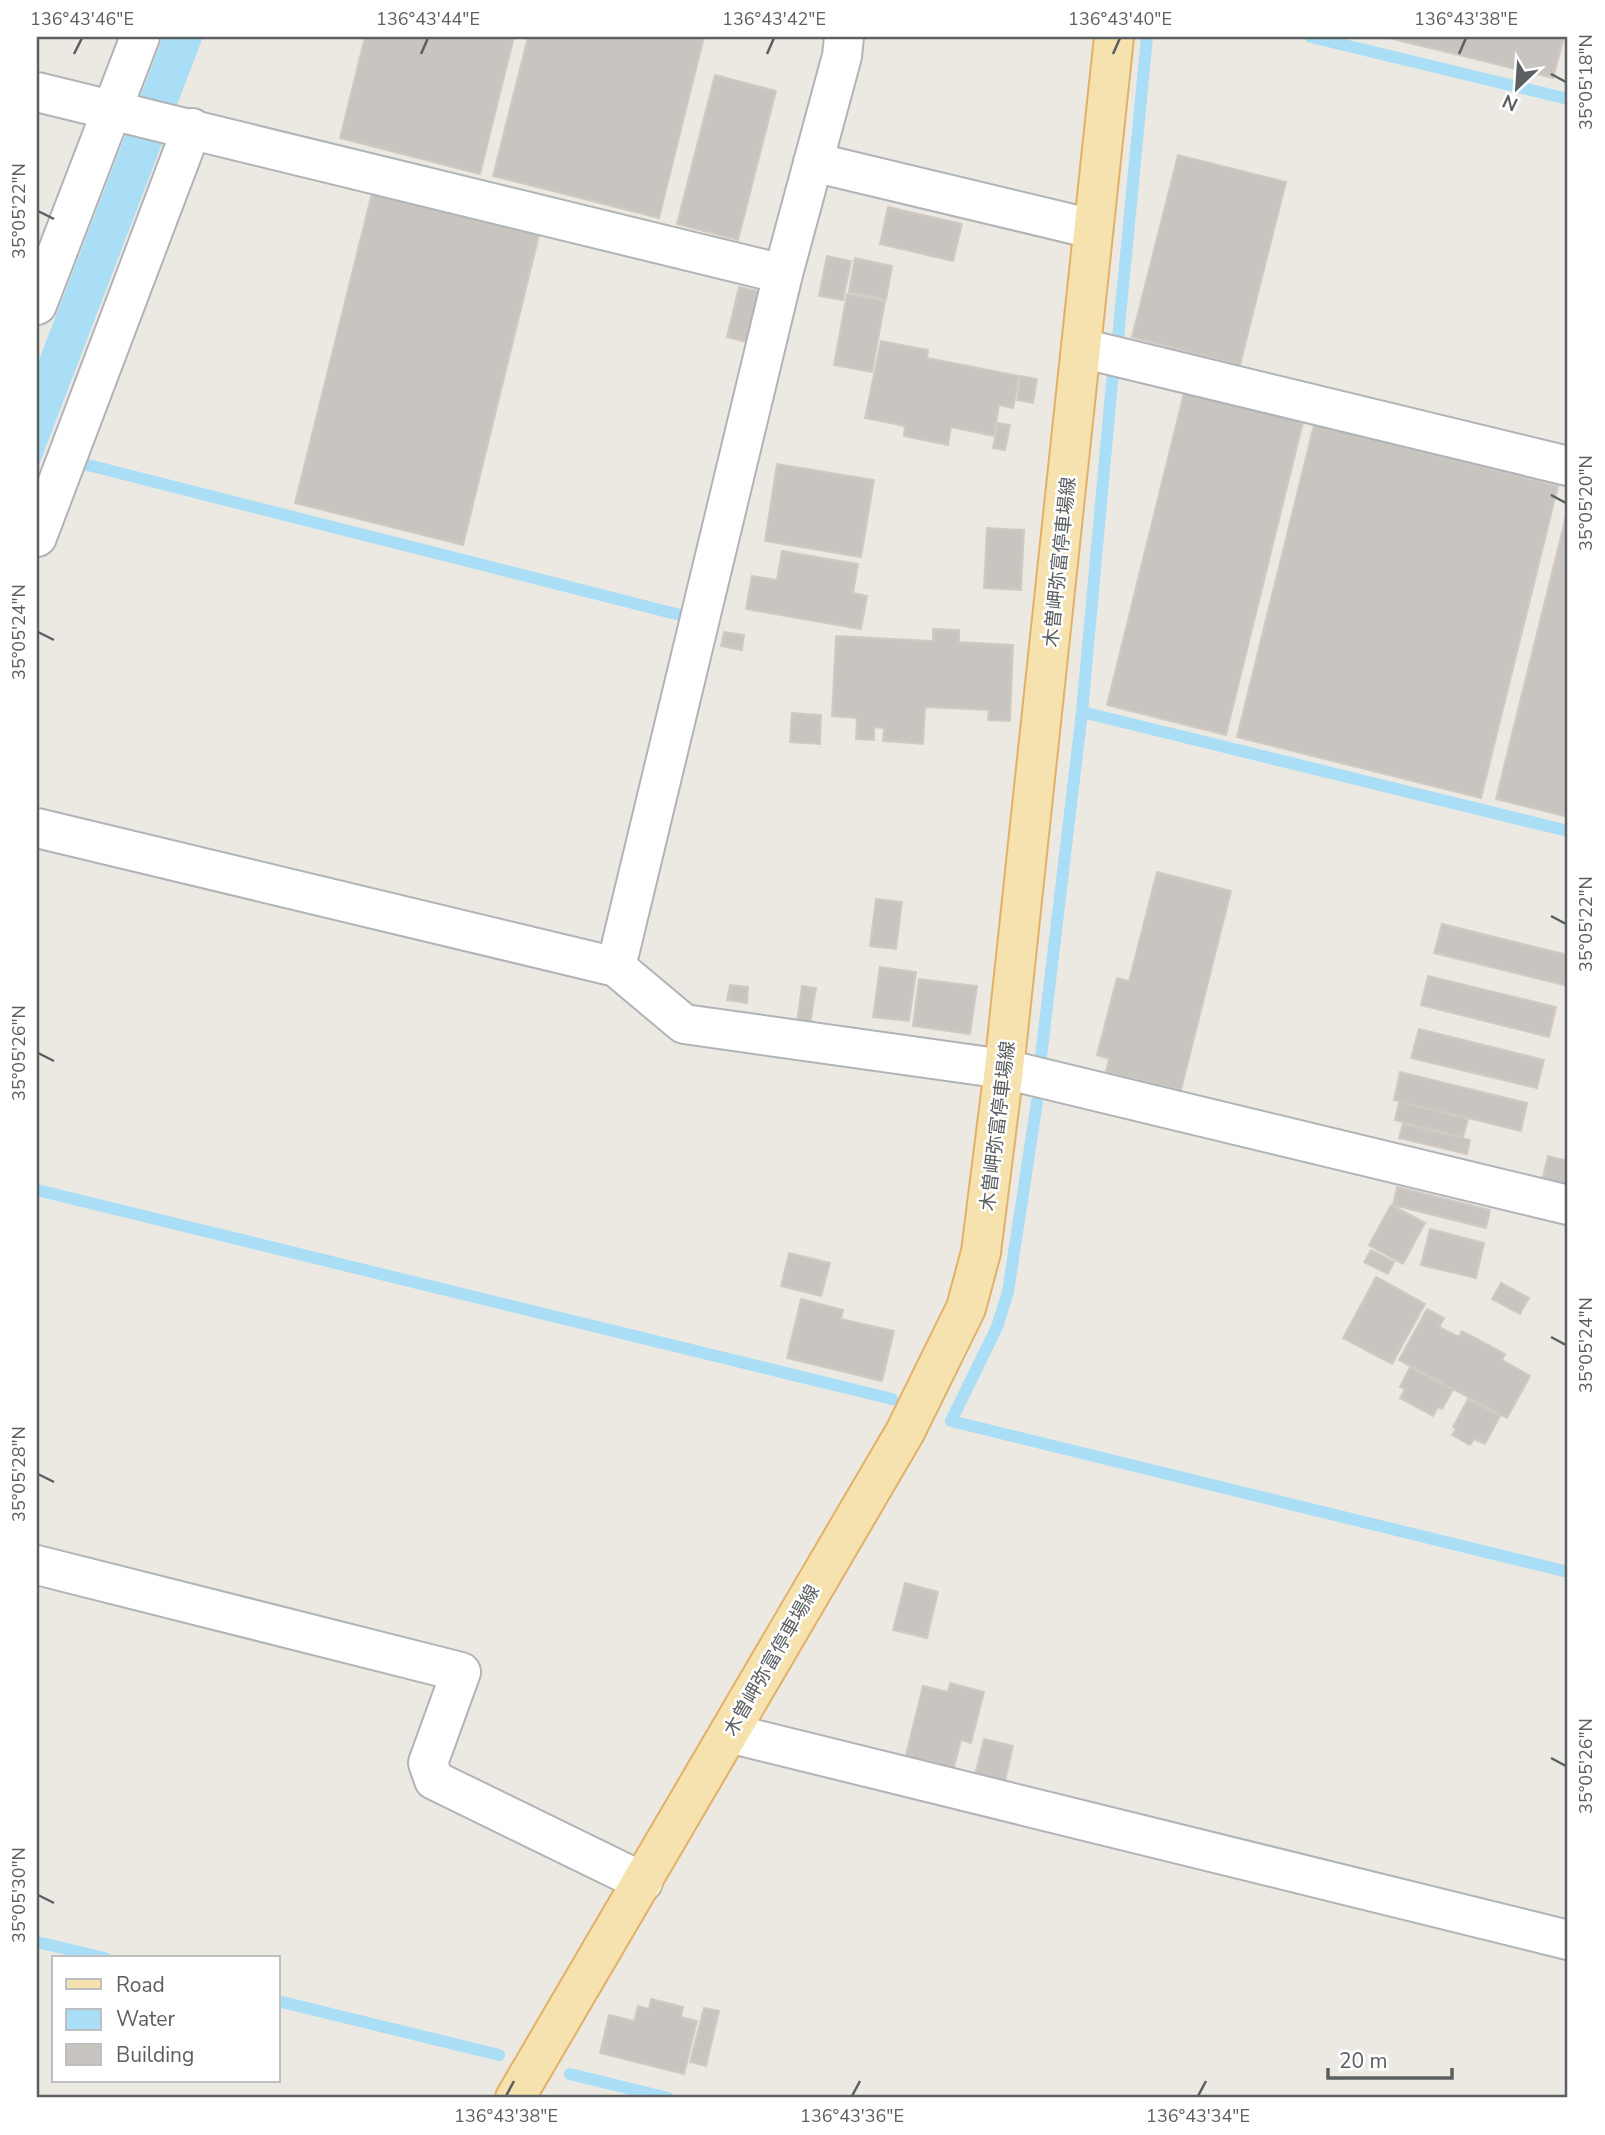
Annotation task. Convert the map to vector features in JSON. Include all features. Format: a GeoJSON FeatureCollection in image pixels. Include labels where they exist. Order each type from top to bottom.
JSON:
{"type":"FeatureCollection","features":[{"type":"Feature","properties":{"kind":"main road","name":"木曽岬弥富停車場線"},"geometry":{"type":"LineString","coordinates":[[515,2098],[905,1432],[966,1308],[981,1252],[1004,1069],[1114,37]]}},
{"type":"Feature","properties":{"kind":"street"},"geometry":{"type":"LineString","coordinates":[[37,305],[140,37]]}},
{"type":"Feature","properties":{"kind":"street"},"geometry":{"type":"LineString","coordinates":[[616,967],[783,274],[844,37]]}},
{"type":"Feature","properties":{"kind":"street"},"geometry":{"type":"LineString","coordinates":[[37,92],[783,274]]}},
{"type":"Feature","properties":{"kind":"street"},"geometry":{"type":"LineString","coordinates":[[37,537],[187,127]]}},
{"type":"Feature","properties":{"kind":"street"},"geometry":{"type":"LineString","coordinates":[[813,162],[1093,229]]}},
{"type":"Feature","properties":{"kind":"street"},"geometry":{"type":"LineString","coordinates":[[1081,348],[1568,466]]}},
{"type":"Feature","properties":{"kind":"street"},"geometry":{"type":"LineString","coordinates":[[37,828],[616,967],[684,1024],[1004,1069],[1568,1205]]}},
{"type":"Feature","properties":{"kind":"street"},"geometry":{"type":"LineString","coordinates":[[37,1565],[461,1672],[428,1763],[434,1780],[643,1882]]}},
{"type":"Feature","properties":{"kind":"street"},"geometry":{"type":"LineString","coordinates":[[729,1733],[1568,1940]]}},
{"type":"Feature","properties":{"kind":"water"},"geometry":{"type":"Polygon","coordinates":[[[163,37],[203,37],[37,470],[37,365],[163,37]]]}},
{"type":"Feature","properties":{"kind":"building"},"geometry":{"type":"Polygon","coordinates":[[[365,37],[514,37],[480,174],[340,138],[365,37]]]}},
{"type":"Feature","properties":{"kind":"building"},"geometry":{"type":"Polygon","coordinates":[[[528,37],[704,37],[659,218],[493,176],[528,37]]]}},
{"type":"Feature","properties":{"kind":"building"},"geometry":{"type":"Polygon","coordinates":[[[1385,37],[1564,37],[1553,78],[1385,37]]]}},
{"type":"Feature","properties":{"kind":"building"},"geometry":{"type":"Polygon","coordinates":[[[715,75],[776,91],[738,240],[677,224],[715,75]]]}},
{"type":"Feature","properties":{"kind":"building"},"geometry":{"type":"Polygon","coordinates":[[[1178,155],[1286,182],[1240,365],[1132,337],[1178,155]]]}},
{"type":"Feature","properties":{"kind":"building"},"geometry":{"type":"Polygon","coordinates":[[[374,185],[541,227],[463,545],[295,503],[374,185]]]}},
{"type":"Feature","properties":{"kind":"building"},"geometry":{"type":"Polygon","coordinates":[[[888,207],[962,224],[953,261],[880,244],[888,207]]]}},
{"type":"Feature","properties":{"kind":"building"},"geometry":{"type":"Polygon","coordinates":[[[827,256],[851,261],[843,300],[819,296],[827,256]]]}},
{"type":"Feature","properties":{"kind":"building"},"geometry":{"type":"Polygon","coordinates":[[[855,258],[892,266],[886,299],[849,292],[855,258]]]}},
{"type":"Feature","properties":{"kind":"building"},"geometry":{"type":"Polygon","coordinates":[[[739,287],[763,292],[750,343],[727,337],[739,287]]]}},
{"type":"Feature","properties":{"kind":"building"},"geometry":{"type":"Polygon","coordinates":[[[847,294],[885,301],[872,372],[834,365],[847,294]]]}},
{"type":"Feature","properties":{"kind":"building"},"geometry":{"type":"Polygon","coordinates":[[[881,341],[928,350],[927,358],[1019,376],[1013,408],[999,405],[994,436],[951,427],[948,445],[904,436],[905,426],[865,418],[881,341]]]}},
{"type":"Feature","properties":{"kind":"building"},"geometry":{"type":"Polygon","coordinates":[[[1021,376],[1037,379],[1033,403],[1017,400],[1021,376]]]}},
{"type":"Feature","properties":{"kind":"building"},"geometry":{"type":"Polygon","coordinates":[[[1184,393],[1303,422],[1226,735],[1107,705],[1184,393]]]}},
{"type":"Feature","properties":{"kind":"building"},"geometry":{"type":"Polygon","coordinates":[[[998,423],[1010,425],[1005,450],[993,448],[998,423]]]}},
{"type":"Feature","properties":{"kind":"building"},"geometry":{"type":"Polygon","coordinates":[[[1314,425],[1558,486],[1481,798],[1237,737],[1314,425]]]}},
{"type":"Feature","properties":{"kind":"building"},"geometry":{"type":"Polygon","coordinates":[[[777,464],[874,480],[861,557],[765,541],[777,464]]]}},
{"type":"Feature","properties":{"kind":"building"},"geometry":{"type":"Polygon","coordinates":[[[1568,508],[1568,817],[1496,799],[1568,508]]]}},
{"type":"Feature","properties":{"kind":"building"},"geometry":{"type":"Polygon","coordinates":[[[987,528],[1024,530],[1021,590],[984,588],[987,528]]]}},
{"type":"Feature","properties":{"kind":"building"},"geometry":{"type":"Polygon","coordinates":[[[782,551],[858,564],[853,593],[867,596],[861,629],[746,609],[752,576],[777,580],[782,551]]]}},
{"type":"Feature","properties":{"kind":"building"},"geometry":{"type":"Polygon","coordinates":[[[933,629],[959,630],[959,642],[1013,645],[1010,721],[988,720],[989,710],[925,707],[923,744],[883,741],[884,728],[874,727],[874,740],[856,739],[857,718],[832,716],[836,636],[933,641],[933,629]]]}},
{"type":"Feature","properties":{"kind":"building"},"geometry":{"type":"Polygon","coordinates":[[[724,632],[744,635],[742,650],[721,646],[724,632]]]}},
{"type":"Feature","properties":{"kind":"building"},"geometry":{"type":"Polygon","coordinates":[[[792,713],[821,715],[820,744],[790,742],[792,713]]]}},
{"type":"Feature","properties":{"kind":"building"},"geometry":{"type":"Polygon","coordinates":[[[1157,872],[1231,891],[1181,1090],[1106,1072],[1109,1059],[1097,1055],[1117,978],[1129,981],[1157,872]]]}},
{"type":"Feature","properties":{"kind":"building"},"geometry":{"type":"Polygon","coordinates":[[[876,899],[902,902],[896,949],[870,946],[876,899]]]}},
{"type":"Feature","properties":{"kind":"building"},"geometry":{"type":"Polygon","coordinates":[[[1442,924],[1568,955],[1564,985],[1434,953],[1442,924]]]}},
{"type":"Feature","properties":{"kind":"building"},"geometry":{"type":"Polygon","coordinates":[[[880,967],[916,972],[909,1021],[873,1017],[880,967]]]}},
{"type":"Feature","properties":{"kind":"building"},"geometry":{"type":"Polygon","coordinates":[[[1428,976],[1556,1007],[1549,1037],[1421,1005],[1428,976]]]}},
{"type":"Feature","properties":{"kind":"building"},"geometry":{"type":"Polygon","coordinates":[[[919,979],[977,986],[970,1034],[913,1026],[919,979]]]}},
{"type":"Feature","properties":{"kind":"building"},"geometry":{"type":"Polygon","coordinates":[[[730,985],[748,987],[747,1003],[727,1000],[730,985]]]}},
{"type":"Feature","properties":{"kind":"building"},"geometry":{"type":"Polygon","coordinates":[[[802,986],[816,988],[810,1024],[797,1022],[802,986]]]}},
{"type":"Feature","properties":{"kind":"building"},"geometry":{"type":"Polygon","coordinates":[[[1419,1029],[1544,1060],[1537,1088],[1411,1058],[1419,1029]]]}},
{"type":"Feature","properties":{"kind":"building"},"geometry":{"type":"Polygon","coordinates":[[[1400,1072],[1527,1103],[1521,1131],[1394,1100],[1400,1072]]]}},
{"type":"Feature","properties":{"kind":"building"},"geometry":{"type":"Polygon","coordinates":[[[1399,1102],[1468,1119],[1463,1137],[1395,1120],[1399,1102]]]}},
{"type":"Feature","properties":{"kind":"building"},"geometry":{"type":"Polygon","coordinates":[[[1403,1124],[1470,1140],[1467,1154],[1399,1138],[1403,1124]]]}},
{"type":"Feature","properties":{"kind":"building"},"geometry":{"type":"Polygon","coordinates":[[[1548,1156],[1568,1161],[1568,1187],[1542,1181],[1548,1156]]]}},
{"type":"Feature","properties":{"kind":"building"},"geometry":{"type":"Polygon","coordinates":[[[1397,1187],[1490,1210],[1486,1228],[1393,1205],[1397,1187]]]}},
{"type":"Feature","properties":{"kind":"building"},"geometry":{"type":"Polygon","coordinates":[[[1391,1205],[1425,1223],[1403,1264],[1369,1245],[1391,1205]]]}},
{"type":"Feature","properties":{"kind":"building"},"geometry":{"type":"Polygon","coordinates":[[[1430,1229],[1484,1243],[1476,1278],[1421,1265],[1430,1229]]]}},
{"type":"Feature","properties":{"kind":"building"},"geometry":{"type":"Polygon","coordinates":[[[1371,1250],[1394,1262],[1388,1274],[1364,1262],[1371,1250]]]}},
{"type":"Feature","properties":{"kind":"building"},"geometry":{"type":"Polygon","coordinates":[[[789,1253],[830,1263],[821,1296],[781,1286],[789,1253]]]}},
{"type":"Feature","properties":{"kind":"building"},"geometry":{"type":"Polygon","coordinates":[[[1376,1277],[1425,1304],[1392,1364],[1343,1338],[1376,1277]]]}},
{"type":"Feature","properties":{"kind":"building"},"geometry":{"type":"Polygon","coordinates":[[[1501,1283],[1529,1298],[1520,1314],[1492,1299],[1501,1283]]]}},
{"type":"Feature","properties":{"kind":"building"},"geometry":{"type":"Polygon","coordinates":[[[801,1299],[843,1310],[841,1319],[894,1331],[882,1381],[787,1358],[801,1299]]]}},
{"type":"Feature","properties":{"kind":"building"},"geometry":{"type":"Polygon","coordinates":[[[1427,1309],[1444,1318],[1439,1327],[1459,1337],[1462,1331],[1505,1354],[1502,1360],[1530,1376],[1507,1418],[1399,1360],[1427,1309]]]}},
{"type":"Feature","properties":{"kind":"building"},"geometry":{"type":"Polygon","coordinates":[[[1410,1367],[1453,1390],[1442,1409],[1438,1407],[1433,1416],[1400,1398],[1405,1389],[1400,1387],[1410,1367]]]}},
{"type":"Feature","properties":{"kind":"building"},"geometry":{"type":"Polygon","coordinates":[[[1468,1399],[1500,1416],[1485,1444],[1474,1439],[1470,1445],[1452,1435],[1456,1429],[1453,1427],[1468,1399]]]}},
{"type":"Feature","properties":{"kind":"building"},"geometry":{"type":"Polygon","coordinates":[[[905,1583],[938,1592],[927,1638],[893,1630],[905,1583]]]}},
{"type":"Feature","properties":{"kind":"building"},"geometry":{"type":"Polygon","coordinates":[[[950,1683],[984,1692],[971,1743],[961,1740],[953,1771],[905,1759],[923,1686],[948,1692],[950,1683]]]}},
{"type":"Feature","properties":{"kind":"building"},"geometry":{"type":"Polygon","coordinates":[[[984,1739],[1013,1746],[1004,1785],[974,1779],[984,1739]]]}},
{"type":"Feature","properties":{"kind":"building"},"geometry":{"type":"Polygon","coordinates":[[[651,1999],[683,2007],[681,2017],[697,2021],[684,2074],[600,2053],[609,2015],[634,2021],[638,2006],[649,2009],[651,1999]]]}},
{"type":"Feature","properties":{"kind":"building"},"geometry":{"type":"Polygon","coordinates":[[[704,2008],[719,2011],[706,2066],[690,2062],[704,2008]]]}},
{"type":"Feature","properties":{"kind":"waterway"},"geometry":{"type":"LineString","coordinates":[[1118,338],[1147,37]]}},
{"type":"Feature","properties":{"kind":"waterway"},"geometry":{"type":"LineString","coordinates":[[1311,37],[1568,99]]}},
{"type":"Feature","properties":{"kind":"waterway"},"geometry":{"type":"LineString","coordinates":[[1041,1057],[1082,712],[1113,372]]}},
{"type":"Feature","properties":{"kind":"waterway"},"geometry":{"type":"LineString","coordinates":[[84,464],[680,615]]}},
{"type":"Feature","properties":{"kind":"waterway"},"geometry":{"type":"LineString","coordinates":[[1082,712],[1568,831]]}},
{"type":"Feature","properties":{"kind":"waterway"},"geometry":{"type":"LineString","coordinates":[[1037,1102],[1008,1292],[997,1327],[951,1421],[1568,1572]]}},
{"type":"Feature","properties":{"kind":"waterway"},"geometry":{"type":"LineString","coordinates":[[37,1190],[892,1399]]}},
{"type":"Feature","properties":{"kind":"waterway"},"geometry":{"type":"LineString","coordinates":[[37,1942],[96,1956]]}},
{"type":"Feature","properties":{"kind":"waterway"},"geometry":{"type":"LineString","coordinates":[[280,2001],[499,2055]]}},
{"type":"Feature","properties":{"kind":"waterway"},"geometry":{"type":"LineString","coordinates":[[570,2074],[668,2098]]}}]}
